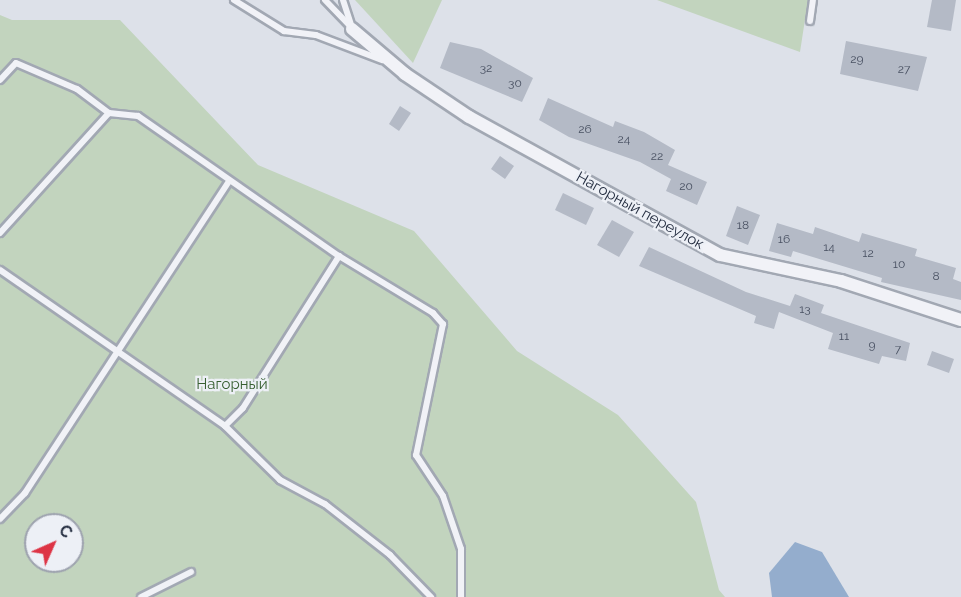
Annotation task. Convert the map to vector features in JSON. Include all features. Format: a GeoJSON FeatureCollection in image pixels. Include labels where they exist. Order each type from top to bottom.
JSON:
{"type":"FeatureCollection","features":[{"type":"Feature","properties":{"kind":"street","name":"Нагорный переулок"},"geometry":{"type":"LineString","coordinates":[[353,29],[405,74],[469,117],[720,255],[841,281],[961,320]]}},
{"type":"Feature","properties":{"kind":"lane"},"geometry":{"type":"LineString","coordinates":[[234,0],[284,31],[316,35],[385,61]]}},
{"type":"Feature","properties":{"kind":"lane"},"geometry":{"type":"LineString","coordinates":[[325,0],[353,29]]}},
{"type":"Feature","properties":{"kind":"lane"},"geometry":{"type":"LineString","coordinates":[[343,0],[353,29]]}},
{"type":"Feature","properties":{"kind":"lane"},"geometry":{"type":"LineString","coordinates":[[810,21],[813,0]]}},
{"type":"Feature","properties":{"kind":"lane"},"geometry":{"type":"LineString","coordinates":[[0,80],[16,63],[77,89],[109,113],[138,116],[228,181],[443,324],[416,455],[443,496],[461,549],[461,597]]}},
{"type":"Feature","properties":{"kind":"lane"},"geometry":{"type":"LineString","coordinates":[[0,233],[109,113]]}},
{"type":"Feature","properties":{"kind":"lane"},"geometry":{"type":"LineString","coordinates":[[0,519],[25,494],[228,181]]}},
{"type":"Feature","properties":{"kind":"lane"},"geometry":{"type":"LineString","coordinates":[[225,426],[243,408],[339,256]]}},
{"type":"Feature","properties":{"kind":"lane"},"geometry":{"type":"LineString","coordinates":[[0,270],[225,426],[280,480],[326,504],[390,555],[431,597]]}},
{"type":"Feature","properties":{"kind":"lane"},"geometry":{"type":"LineString","coordinates":[[141,597],[191,572]]}},
{"type":"Feature","properties":{"kind":"green space"},"geometry":{"type":"Polygon","coordinates":[[[355,0],[442,0],[413,63],[355,0]]]}},
{"type":"Feature","properties":{"kind":"green space"},"geometry":{"type":"Polygon","coordinates":[[[657,0],[808,0],[800,52],[657,0]]]}},
{"type":"Feature","properties":{"kind":"green space","name":"Нагорный"},"geometry":{"type":"Polygon","coordinates":[[[0,15],[12,20],[120,20],[258,165],[414,231],[517,351],[618,415],[696,502],[719,590],[725,597],[0,597],[0,15]]]}},
{"type":"Feature","properties":{"kind":"water"},"geometry":{"type":"Polygon","coordinates":[[[795,542],[822,552],[849,597],[772,597],[769,573],[795,542]]]}},
{"type":"Feature","properties":{"kind":"building"},"geometry":{"type":"Polygon","coordinates":[[[932,0],[956,0],[951,31],[927,27],[932,0]]]}},
{"type":"Feature","properties":{"kind":"building"},"geometry":{"type":"Polygon","coordinates":[[[846,41],[927,57],[918,91],[840,74],[846,41]]]}},
{"type":"Feature","properties":{"kind":"building"},"geometry":{"type":"Polygon","coordinates":[[[450,42],[481,49],[533,78],[522,102],[440,68],[450,42]]]}},
{"type":"Feature","properties":{"kind":"building"},"geometry":{"type":"Polygon","coordinates":[[[548,98],[613,127],[615,121],[644,132],[675,150],[668,165],[707,182],[697,205],[666,191],[671,179],[640,162],[569,137],[539,120],[548,98]]]}},
{"type":"Feature","properties":{"kind":"building"},"geometry":{"type":"Polygon","coordinates":[[[400,106],[411,113],[399,131],[389,124],[400,106]]]}},
{"type":"Feature","properties":{"kind":"building"},"geometry":{"type":"Polygon","coordinates":[[[500,156],[514,166],[505,179],[491,169],[500,156]]]}},
{"type":"Feature","properties":{"kind":"building"},"geometry":{"type":"Polygon","coordinates":[[[563,193],[594,208],[586,225],[555,210],[563,193]]]}},
{"type":"Feature","properties":{"kind":"building"},"geometry":{"type":"Polygon","coordinates":[[[737,206],[760,215],[748,245],[726,236],[737,206]]]}},
{"type":"Feature","properties":{"kind":"building"},"geometry":{"type":"Polygon","coordinates":[[[612,220],[634,232],[619,257],[597,245],[612,220]]]}},
{"type":"Feature","properties":{"kind":"building"},"geometry":{"type":"Polygon","coordinates":[[[777,223],[813,234],[815,227],[859,242],[862,233],[917,249],[915,256],[956,268],[953,279],[961,282],[961,300],[881,282],[882,278],[793,251],[791,257],[769,251],[777,223]]]}},
{"type":"Feature","properties":{"kind":"building"},"geometry":{"type":"Polygon","coordinates":[[[649,247],[746,292],[790,306],[795,294],[824,305],[821,313],[910,343],[906,361],[882,356],[879,364],[828,349],[833,333],[779,312],[774,329],[754,323],[756,316],[639,266],[649,247]]]}},
{"type":"Feature","properties":{"kind":"building"},"geometry":{"type":"Polygon","coordinates":[[[932,351],[954,359],[949,373],[927,365],[932,351]]]}}]}
